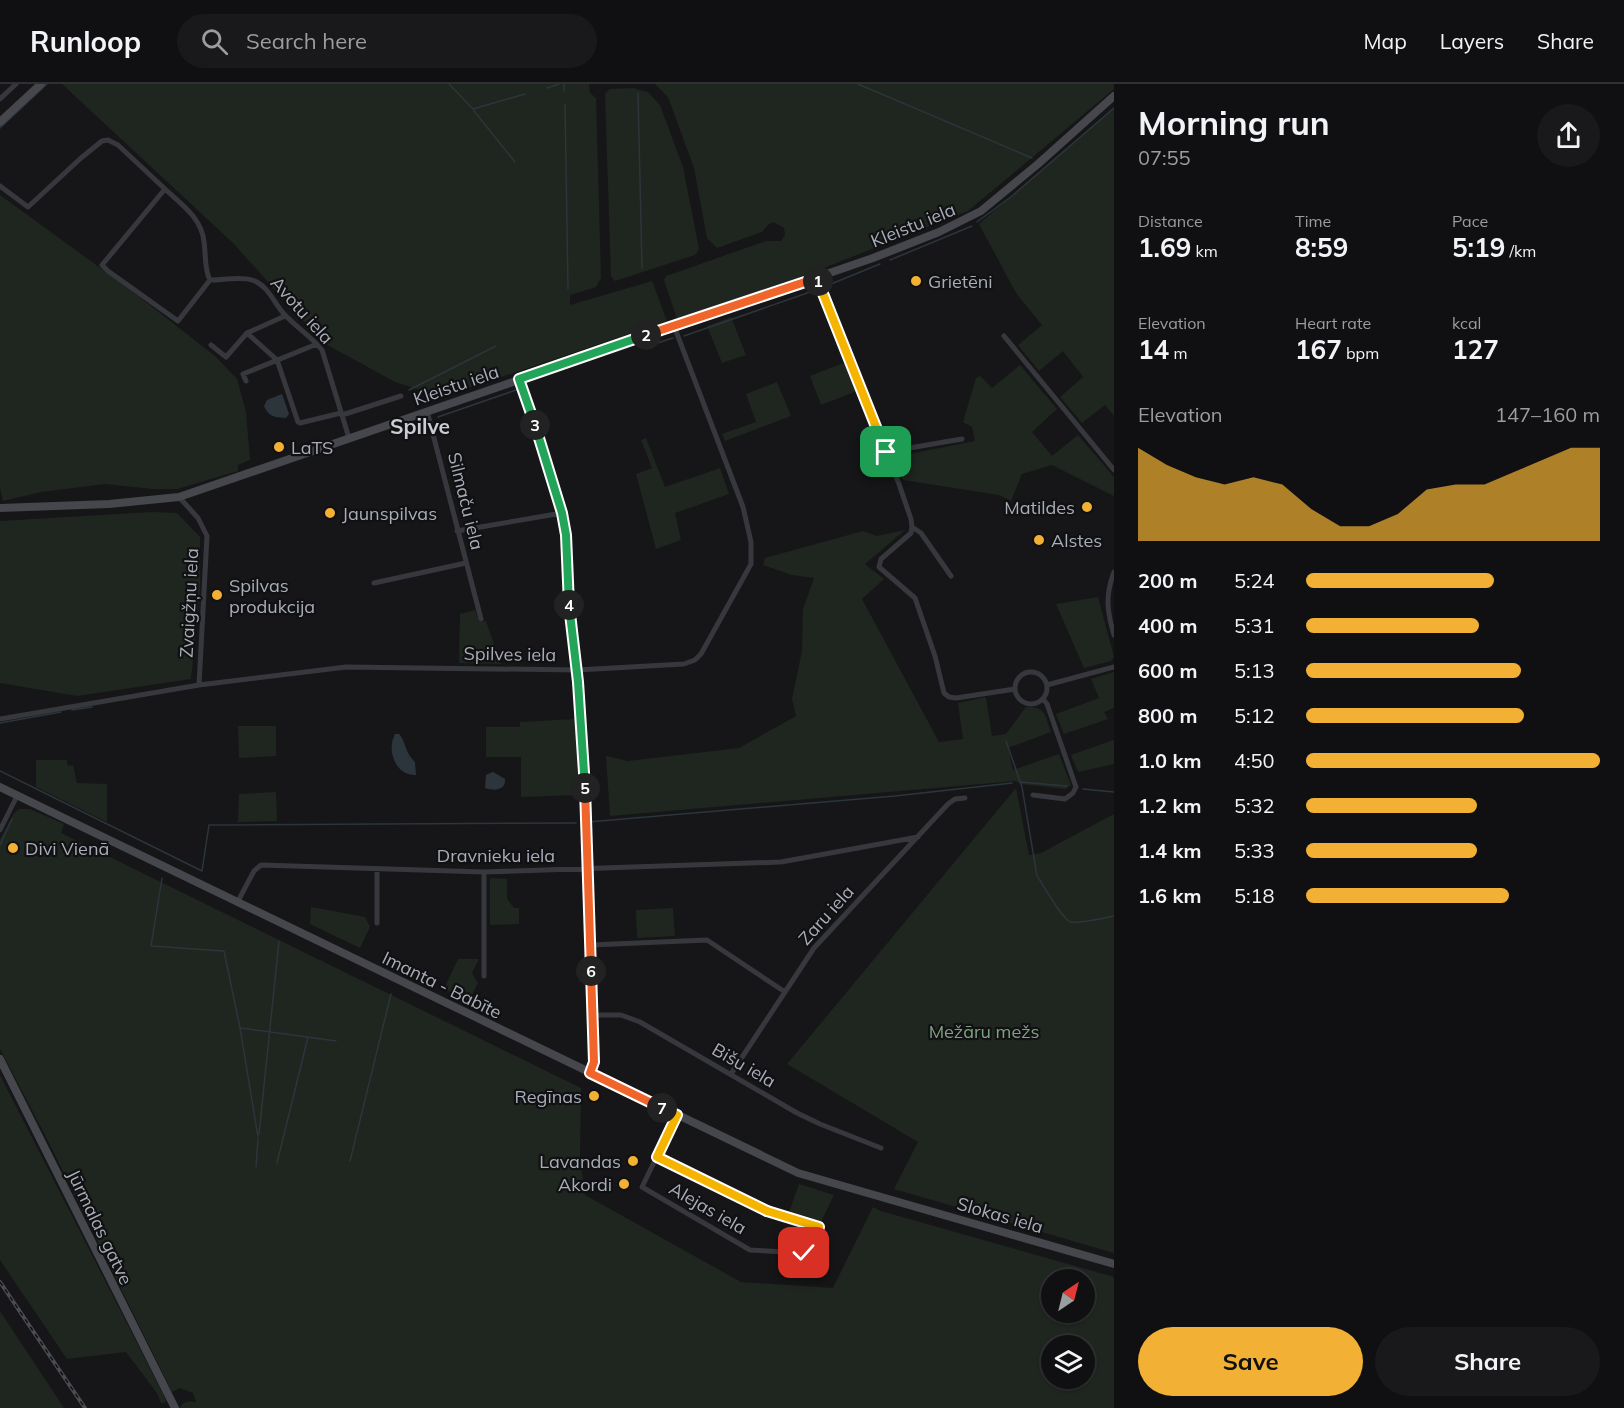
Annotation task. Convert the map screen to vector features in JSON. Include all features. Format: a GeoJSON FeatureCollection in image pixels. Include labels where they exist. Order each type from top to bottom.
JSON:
{"type":"FeatureCollection","features":[{"type":"Feature","properties":{"kind":"main road"},"geometry":{"type":"LineString","coordinates":[[0,122],[41,84]]}},
{"type":"Feature","properties":{"kind":"main road","name":"Kleistu iela"},"geometry":{"type":"LineString","coordinates":[[0,508],[109,504],[179,497],[817,278],[939,232],[981,211],[1114,96]]}},
{"type":"Feature","properties":{"kind":"main road","name":"Imanta - Babīte"},"geometry":{"type":"LineString","coordinates":[[0,787],[798,1173],[877,1196]]}},
{"type":"Feature","properties":{"kind":"main road","name":"Jūrmalas gatve"},"geometry":{"type":"LineString","coordinates":[[0,1059],[175,1408]]}},
{"type":"Feature","properties":{"kind":"main road","name":"Slokas iela"},"geometry":{"type":"LineString","coordinates":[[877,1196],[1114,1264]]}},
{"type":"Feature","properties":{"kind":"street"},"geometry":{"type":"LineString","coordinates":[[0,99],[16,84]]}},
{"type":"Feature","properties":{"kind":"street"},"geometry":{"type":"LineString","coordinates":[[0,186],[28,207],[102,141],[108,140],[118,145],[195,217],[200,226],[204,238],[207,274],[210,280],[178,321],[102,265],[165,189]]}},
{"type":"Feature","properties":{"kind":"street"},"geometry":{"type":"LineString","coordinates":[[817,278],[911,519],[911,533],[881,559],[879,567],[915,598],[935,656],[944,693],[956,698],[1015,689]]}},
{"type":"Feature","properties":{"kind":"street","name":"Avotu iela"},"geometry":{"type":"LineString","coordinates":[[210,280],[252,280],[265,289],[285,316],[317,344],[322,350],[349,438]]}},
{"type":"Feature","properties":{"kind":"street"},"geometry":{"type":"LineString","coordinates":[[211,345],[226,357],[247,333],[285,316]]}},
{"type":"Feature","properties":{"kind":"street","name":"Spilves iela"},"geometry":{"type":"LineString","coordinates":[[0,718],[199,685],[346,667],[577,670],[684,664],[695,660],[751,564],[751,542],[742,507],[674,326]]}},
{"type":"Feature","properties":{"kind":"street"},"geometry":{"type":"LineString","coordinates":[[247,333],[277,360],[300,423],[341,414],[401,396]]}},
{"type":"Feature","properties":{"kind":"street"},"geometry":{"type":"LineString","coordinates":[[1004,336],[1114,470]]}},
{"type":"Feature","properties":{"kind":"street"},"geometry":{"type":"LineString","coordinates":[[246,381],[243,374],[317,344]]}},
{"type":"Feature","properties":{"kind":"street"},"geometry":{"type":"LineString","coordinates":[[519,379],[550,469],[566,535],[586,822],[594,1062],[590,1073]]}},
{"type":"Feature","properties":{"kind":"street","name":"Silmaču iela"},"geometry":{"type":"LineString","coordinates":[[427,411],[481,619]]}},
{"type":"Feature","properties":{"kind":"street"},"geometry":{"type":"LineString","coordinates":[[886,452],[962,439]]}},
{"type":"Feature","properties":{"kind":"street","name":"Zvaigžņu iela"},"geometry":{"type":"LineString","coordinates":[[179,497],[198,518],[207,536],[199,685]]}},
{"type":"Feature","properties":{"kind":"street"},"geometry":{"type":"LineString","coordinates":[[457,531],[562,513]]}},
{"type":"Feature","properties":{"kind":"street"},"geometry":{"type":"LineString","coordinates":[[912,527],[921,533],[951,576]]}},
{"type":"Feature","properties":{"kind":"street","name":"Silmaču iela"},"geometry":{"type":"LineString","coordinates":[[374,583],[466,563]]}},
{"type":"Feature","properties":{"kind":"street"},"geometry":{"type":"LineString","coordinates":[[1114,573],[1110,584],[1111,598],[1107,610],[1114,635]]}},
{"type":"Feature","properties":{"kind":"street"},"geometry":{"type":"LineString","coordinates":[[1047,685],[1114,667]]}},
{"type":"Feature","properties":{"kind":"street"},"geometry":{"type":"LineString","coordinates":[[1029,671],[1037,672],[1044,677],[1047,685],[1047,692],[1043,699],[1030,704],[1022,702],[1015,689],[1016,681],[1029,671]]}},
{"type":"Feature","properties":{"kind":"street"},"geometry":{"type":"LineString","coordinates":[[1033,795],[1065,800],[1073,794],[1076,787],[1047,704],[1043,699]]}},
{"type":"Feature","properties":{"kind":"street"},"geometry":{"type":"LineString","coordinates":[[0,830],[17,796]]}},
{"type":"Feature","properties":{"kind":"street","name":"Zaru iela"},"geometry":{"type":"LineString","coordinates":[[731,1074],[814,948],[948,804],[955,799],[965,798]]}},
{"type":"Feature","properties":{"kind":"street","name":"Dravnieku iela"},"geometry":{"type":"LineString","coordinates":[[237,903],[254,871],[261,865],[484,872],[782,862],[918,837]]}},
{"type":"Feature","properties":{"kind":"street"},"geometry":{"type":"LineString","coordinates":[[377,869],[377,923]]}},
{"type":"Feature","properties":{"kind":"street"},"geometry":{"type":"LineString","coordinates":[[484,872],[484,976]]}},
{"type":"Feature","properties":{"kind":"street"},"geometry":{"type":"LineString","coordinates":[[591,945],[707,940],[785,992]]}},
{"type":"Feature","properties":{"kind":"street","name":"Bišu iela"},"geometry":{"type":"LineString","coordinates":[[593,1015],[621,1015],[640,1022],[820,1124],[880,1148]]}},
{"type":"Feature","properties":{"kind":"street"},"geometry":{"type":"LineString","coordinates":[[657,1157],[677,1115]]}},
{"type":"Feature","properties":{"kind":"street","name":"Alejas iela"},"geometry":{"type":"LineString","coordinates":[[657,1157],[759,1209],[819,1227],[804,1253],[750,1250],[642,1187],[657,1157]]}},
{"type":"Feature","properties":{"kind":"green space"},"geometry":{"type":"Polygon","coordinates":[[[62,84],[589,84],[590,93],[596,98],[601,278],[596,287],[570,295],[570,305],[652,281],[667,321],[442,397],[395,382],[322,342],[233,243],[62,84]]]}},
{"type":"Feature","properties":{"kind":"green space"},"geometry":{"type":"Polygon","coordinates":[[[655,84],[1114,84],[1114,89],[968,211],[811,273],[677,319],[664,280],[666,276],[766,241],[781,241],[785,235],[784,228],[773,222],[762,232],[717,248],[707,238],[694,168],[668,97],[655,84]]]}},
{"type":"Feature","properties":{"kind":"green space"},"geometry":{"type":"Polygon","coordinates":[[[633,88],[648,92],[660,105],[683,167],[699,249],[695,255],[615,281],[611,276],[605,94],[610,89],[633,88]]]}},
{"type":"Feature","properties":{"kind":"green space"},"geometry":{"type":"Polygon","coordinates":[[[1114,107],[1114,416],[1105,405],[1082,423],[1060,397],[1083,377],[1063,351],[1039,371],[1018,345],[1042,325],[1016,293],[979,224],[1114,107]]]}},
{"type":"Feature","properties":{"kind":"green space"},"geometry":{"type":"Polygon","coordinates":[[[0,195],[128,288],[215,356],[237,379],[246,412],[250,460],[238,465],[238,471],[177,489],[105,484],[41,492],[3,501],[0,488],[0,195]]]}},
{"type":"Feature","properties":{"kind":"green space"},"geometry":{"type":"Polygon","coordinates":[[[731,317],[746,355],[722,363],[707,326],[731,317]]]}},
{"type":"Feature","properties":{"kind":"green space"},"geometry":{"type":"Polygon","coordinates":[[[846,362],[857,391],[821,405],[810,376],[846,362]]]}},
{"type":"Feature","properties":{"kind":"green space"},"geometry":{"type":"Polygon","coordinates":[[[1020,365],[1057,409],[1032,432],[1052,456],[1078,435],[1114,477],[1114,496],[1052,465],[1022,474],[1011,501],[999,495],[903,480],[894,457],[975,441],[972,427],[963,422],[976,378],[980,376],[992,388],[1020,365]]]}},
{"type":"Feature","properties":{"kind":"green space"},"geometry":{"type":"Polygon","coordinates":[[[777,382],[791,416],[725,441],[722,434],[756,422],[746,394],[777,382]]]}},
{"type":"Feature","properties":{"kind":"green space"},"geometry":{"type":"Polygon","coordinates":[[[646,438],[665,487],[720,468],[729,494],[675,513],[681,540],[656,549],[636,474],[652,468],[641,440],[646,438]]]}},
{"type":"Feature","properties":{"kind":"green space"},"geometry":{"type":"Polygon","coordinates":[[[152,512],[177,513],[200,537],[200,589],[191,679],[77,696],[0,683],[0,521],[152,512]]]}},
{"type":"Feature","properties":{"kind":"green space"},"geometry":{"type":"Polygon","coordinates":[[[905,530],[865,564],[884,579],[862,599],[939,742],[963,739],[958,703],[986,697],[992,736],[1006,734],[1026,707],[1038,708],[1046,716],[1051,732],[1008,748],[1013,770],[1059,754],[1071,785],[1066,789],[1020,784],[1016,781],[610,816],[606,756],[628,761],[739,748],[796,716],[792,699],[802,651],[803,609],[814,578],[792,575],[763,565],[765,558],[863,531],[877,536],[905,530]]]}},
{"type":"Feature","properties":{"kind":"green space"},"geometry":{"type":"Polygon","coordinates":[[[1098,597],[1114,657],[1111,661],[1084,668],[1056,604],[1098,597]]]}},
{"type":"Feature","properties":{"kind":"green space"},"geometry":{"type":"Polygon","coordinates":[[[475,610],[479,622],[486,621],[501,664],[459,663],[460,614],[475,610]]]}},
{"type":"Feature","properties":{"kind":"green space"},"geometry":{"type":"Polygon","coordinates":[[[1114,672],[1114,708],[1104,712],[1108,719],[1064,734],[1056,714],[1099,698],[1091,679],[1114,672]]]}},
{"type":"Feature","properties":{"kind":"green space"},"geometry":{"type":"Polygon","coordinates":[[[576,719],[578,795],[521,797],[521,757],[486,757],[486,727],[520,727],[520,722],[576,719]]]}},
{"type":"Feature","properties":{"kind":"green space"},"geometry":{"type":"Polygon","coordinates":[[[238,726],[276,726],[276,756],[239,758],[238,726]]]}},
{"type":"Feature","properties":{"kind":"green space"},"geometry":{"type":"Polygon","coordinates":[[[1114,740],[1114,764],[1078,772],[1071,755],[1114,740]]]}},
{"type":"Feature","properties":{"kind":"green space"},"geometry":{"type":"Polygon","coordinates":[[[36,760],[67,760],[68,766],[73,765],[77,783],[107,784],[107,822],[36,787],[36,760]]]}},
{"type":"Feature","properties":{"kind":"green space","name":"Mežāru mežs"},"geometry":{"type":"Polygon","coordinates":[[[1016,788],[1029,855],[1041,853],[1114,814],[1114,1253],[894,1189],[918,1142],[787,1064],[1016,788]]]}},
{"type":"Feature","properties":{"kind":"green space"},"geometry":{"type":"Polygon","coordinates":[[[276,792],[277,821],[238,822],[239,794],[276,792]]]}},
{"type":"Feature","properties":{"kind":"green space"},"geometry":{"type":"Polygon","coordinates":[[[19,809],[30,809],[64,824],[61,833],[581,1088],[580,1159],[585,1195],[741,1282],[833,1288],[873,1207],[1086,1269],[1041,1269],[1041,1323],[1095,1323],[1095,1272],[1114,1277],[1114,1408],[180,1408],[186,1402],[196,1402],[193,1393],[180,1388],[172,1392],[0,1049],[0,839],[14,813],[19,809]]]}},
{"type":"Feature","properties":{"kind":"green space"},"geometry":{"type":"Polygon","coordinates":[[[490,878],[507,879],[507,899],[514,908],[519,908],[519,924],[490,925],[490,878]]]}},
{"type":"Feature","properties":{"kind":"green space"},"geometry":{"type":"Polygon","coordinates":[[[311,907],[365,917],[370,927],[360,948],[310,924],[311,907]]]}},
{"type":"Feature","properties":{"kind":"green space"},"geometry":{"type":"Polygon","coordinates":[[[673,908],[675,936],[637,938],[636,910],[673,908]]]}},
{"type":"Feature","properties":{"kind":"green space"},"geometry":{"type":"Polygon","coordinates":[[[458,959],[479,959],[472,973],[478,983],[469,1001],[444,989],[458,959]]]}},
{"type":"Feature","properties":{"kind":"green space"},"geometry":{"type":"Polygon","coordinates":[[[0,1075],[163,1394],[166,1401],[164,1403],[161,1403],[157,1393],[126,1352],[67,1359],[0,1260],[0,1075]]]}},
{"type":"Feature","properties":{"kind":"green space"},"geometry":{"type":"Polygon","coordinates":[[[799,1184],[834,1195],[820,1224],[788,1215],[799,1184]]]}},
{"type":"Feature","properties":{"kind":"green space"},"geometry":{"type":"Polygon","coordinates":[[[0,1311],[64,1408],[0,1408],[0,1311]]]}},
{"type":"Feature","properties":{"kind":"shaded area"},"geometry":{"type":"Polygon","coordinates":[[[282,394],[289,414],[286,418],[272,416],[264,406],[267,400],[282,394]]]}},
{"type":"Feature","properties":{"kind":"shaded area"},"geometry":{"type":"Polygon","coordinates":[[[395,734],[399,734],[415,762],[416,775],[409,774],[398,767],[392,755],[392,741],[395,734]]]}},
{"type":"Feature","properties":{"kind":"shaded area"},"geometry":{"type":"Polygon","coordinates":[[[493,772],[505,779],[505,783],[501,788],[492,790],[485,788],[486,775],[493,772]]]}},
{"type":"Feature","properties":{"kind":"waterway"},"geometry":{"type":"LineString","coordinates":[[0,128],[47,84]]}},
{"type":"Feature","properties":{"kind":"waterway"},"geometry":{"type":"LineString","coordinates":[[449,84],[473,109],[525,94]]}},
{"type":"Feature","properties":{"kind":"waterway"},"geometry":{"type":"LineString","coordinates":[[547,88],[559,84]]}},
{"type":"Feature","properties":{"kind":"waterway"},"geometry":{"type":"LineString","coordinates":[[564,84],[564,91]]}},
{"type":"Feature","properties":{"kind":"waterway"},"geometry":{"type":"LineString","coordinates":[[858,84],[1032,158]]}},
{"type":"Feature","properties":{"kind":"waterway"},"geometry":{"type":"LineString","coordinates":[[638,93],[642,268]]}},
{"type":"Feature","properties":{"kind":"waterway"},"geometry":{"type":"LineString","coordinates":[[565,104],[568,289]]}},
{"type":"Feature","properties":{"kind":"waterway"},"geometry":{"type":"LineString","coordinates":[[977,222],[1012,196],[1114,108]]}},
{"type":"Feature","properties":{"kind":"waterway"},"geometry":{"type":"LineString","coordinates":[[474,111],[515,162]]}},
{"type":"Feature","properties":{"kind":"waterway"},"geometry":{"type":"LineString","coordinates":[[890,260],[972,226]]}},
{"type":"Feature","properties":{"kind":"waterway"},"geometry":{"type":"LineString","coordinates":[[826,286],[880,264]]}},
{"type":"Feature","properties":{"kind":"waterway"},"geometry":{"type":"LineString","coordinates":[[684,336],[816,290]]}},
{"type":"Feature","properties":{"kind":"waterway"},"geometry":{"type":"LineString","coordinates":[[642,348],[673,338]]}},
{"type":"Feature","properties":{"kind":"waterway"},"geometry":{"type":"LineString","coordinates":[[409,390],[496,346]]}},
{"type":"Feature","properties":{"kind":"waterway"},"geometry":{"type":"LineString","coordinates":[[438,417],[519,389]]}},
{"type":"Feature","properties":{"kind":"waterway"},"geometry":{"type":"LineString","coordinates":[[72,710],[92,707]]}},
{"type":"Feature","properties":{"kind":"waterway"},"geometry":{"type":"LineString","coordinates":[[0,723],[61,712]]}},
{"type":"Feature","properties":{"kind":"waterway"},"geometry":{"type":"LineString","coordinates":[[1006,741],[1022,787],[1037,876],[1067,920],[1086,922],[1114,916]]}},
{"type":"Feature","properties":{"kind":"waterway"},"geometry":{"type":"LineString","coordinates":[[0,771],[202,871],[209,825],[576,823]]}},
{"type":"Feature","properties":{"kind":"waterway"},"geometry":{"type":"LineString","coordinates":[[1020,782],[1067,786]]}},
{"type":"Feature","properties":{"kind":"waterway"},"geometry":{"type":"LineString","coordinates":[[588,822],[895,796],[1012,783]]}},
{"type":"Feature","properties":{"kind":"waterway"},"geometry":{"type":"LineString","coordinates":[[1083,789],[1114,792]]}},
{"type":"Feature","properties":{"kind":"waterway"},"geometry":{"type":"LineString","coordinates":[[0,845],[12,819]]}},
{"type":"Feature","properties":{"kind":"waterway"},"geometry":{"type":"LineString","coordinates":[[162,878],[151,946],[224,951],[240,1028],[258,1137]]}},
{"type":"Feature","properties":{"kind":"waterway"},"geometry":{"type":"LineString","coordinates":[[259,1134],[279,941]]}},
{"type":"Feature","properties":{"kind":"waterway"},"geometry":{"type":"LineString","coordinates":[[350,1161],[391,994]]}},
{"type":"Feature","properties":{"kind":"waterway"},"geometry":{"type":"LineString","coordinates":[[241,1028],[336,1041]]}},
{"type":"Feature","properties":{"kind":"waterway"},"geometry":{"type":"LineString","coordinates":[[277,1163],[308,1037]]}},
{"type":"Feature","properties":{"kind":"waterway"},"geometry":{"type":"LineString","coordinates":[[256,1167],[258,1139]]}},
{"type":"Feature","properties":{"kind":"railway"},"geometry":{"type":"LineString","coordinates":[[0,1282],[85,1408]]}},
{"type":"Feature","properties":{"kind":"place","name":"Grietēni"},"geometry":{"type":"Point","coordinates":[916,281]}},
{"type":"Feature","properties":{"kind":"place","name":"LaTS"},"geometry":{"type":"Point","coordinates":[279,447]}},
{"type":"Feature","properties":{"kind":"place","name":"Matildes"},"geometry":{"type":"Point","coordinates":[1087,507]}},
{"type":"Feature","properties":{"kind":"place","name":"Jaunspilvas"},"geometry":{"type":"Point","coordinates":[330,513]}},
{"type":"Feature","properties":{"kind":"place","name":"Alstes"},"geometry":{"type":"Point","coordinates":[1039,540]}},
{"type":"Feature","properties":{"kind":"place","name":"Spilvas produkcija"},"geometry":{"type":"Point","coordinates":[217,595]}},
{"type":"Feature","properties":{"kind":"place","name":"Divi Vienā"},"geometry":{"type":"Point","coordinates":[13,848]}},
{"type":"Feature","properties":{"kind":"place","name":"Regīnas"},"geometry":{"type":"Point","coordinates":[594,1096]}},
{"type":"Feature","properties":{"kind":"place","name":"Lavandas"},"geometry":{"type":"Point","coordinates":[633,1161]}},
{"type":"Feature","properties":{"kind":"place","name":"Akordi"},"geometry":{"type":"Point","coordinates":[624,1184]}},
{"type":"Feature","properties":{"kind":"district","name":"Spilve"},"geometry":{"type":"Point","coordinates":[420,426]}},
{"type":"Feature","properties":{"kind":"route"},"geometry":{"type":"LineString","coordinates":[[804,1253],[819,1227],[759,1209],[657,1157],[677,1115],[590,1073],[594,1057],[586,822],[578,676],[574,661],[566,535],[550,469],[519,379],[817,278],[886,452]]}}]}
